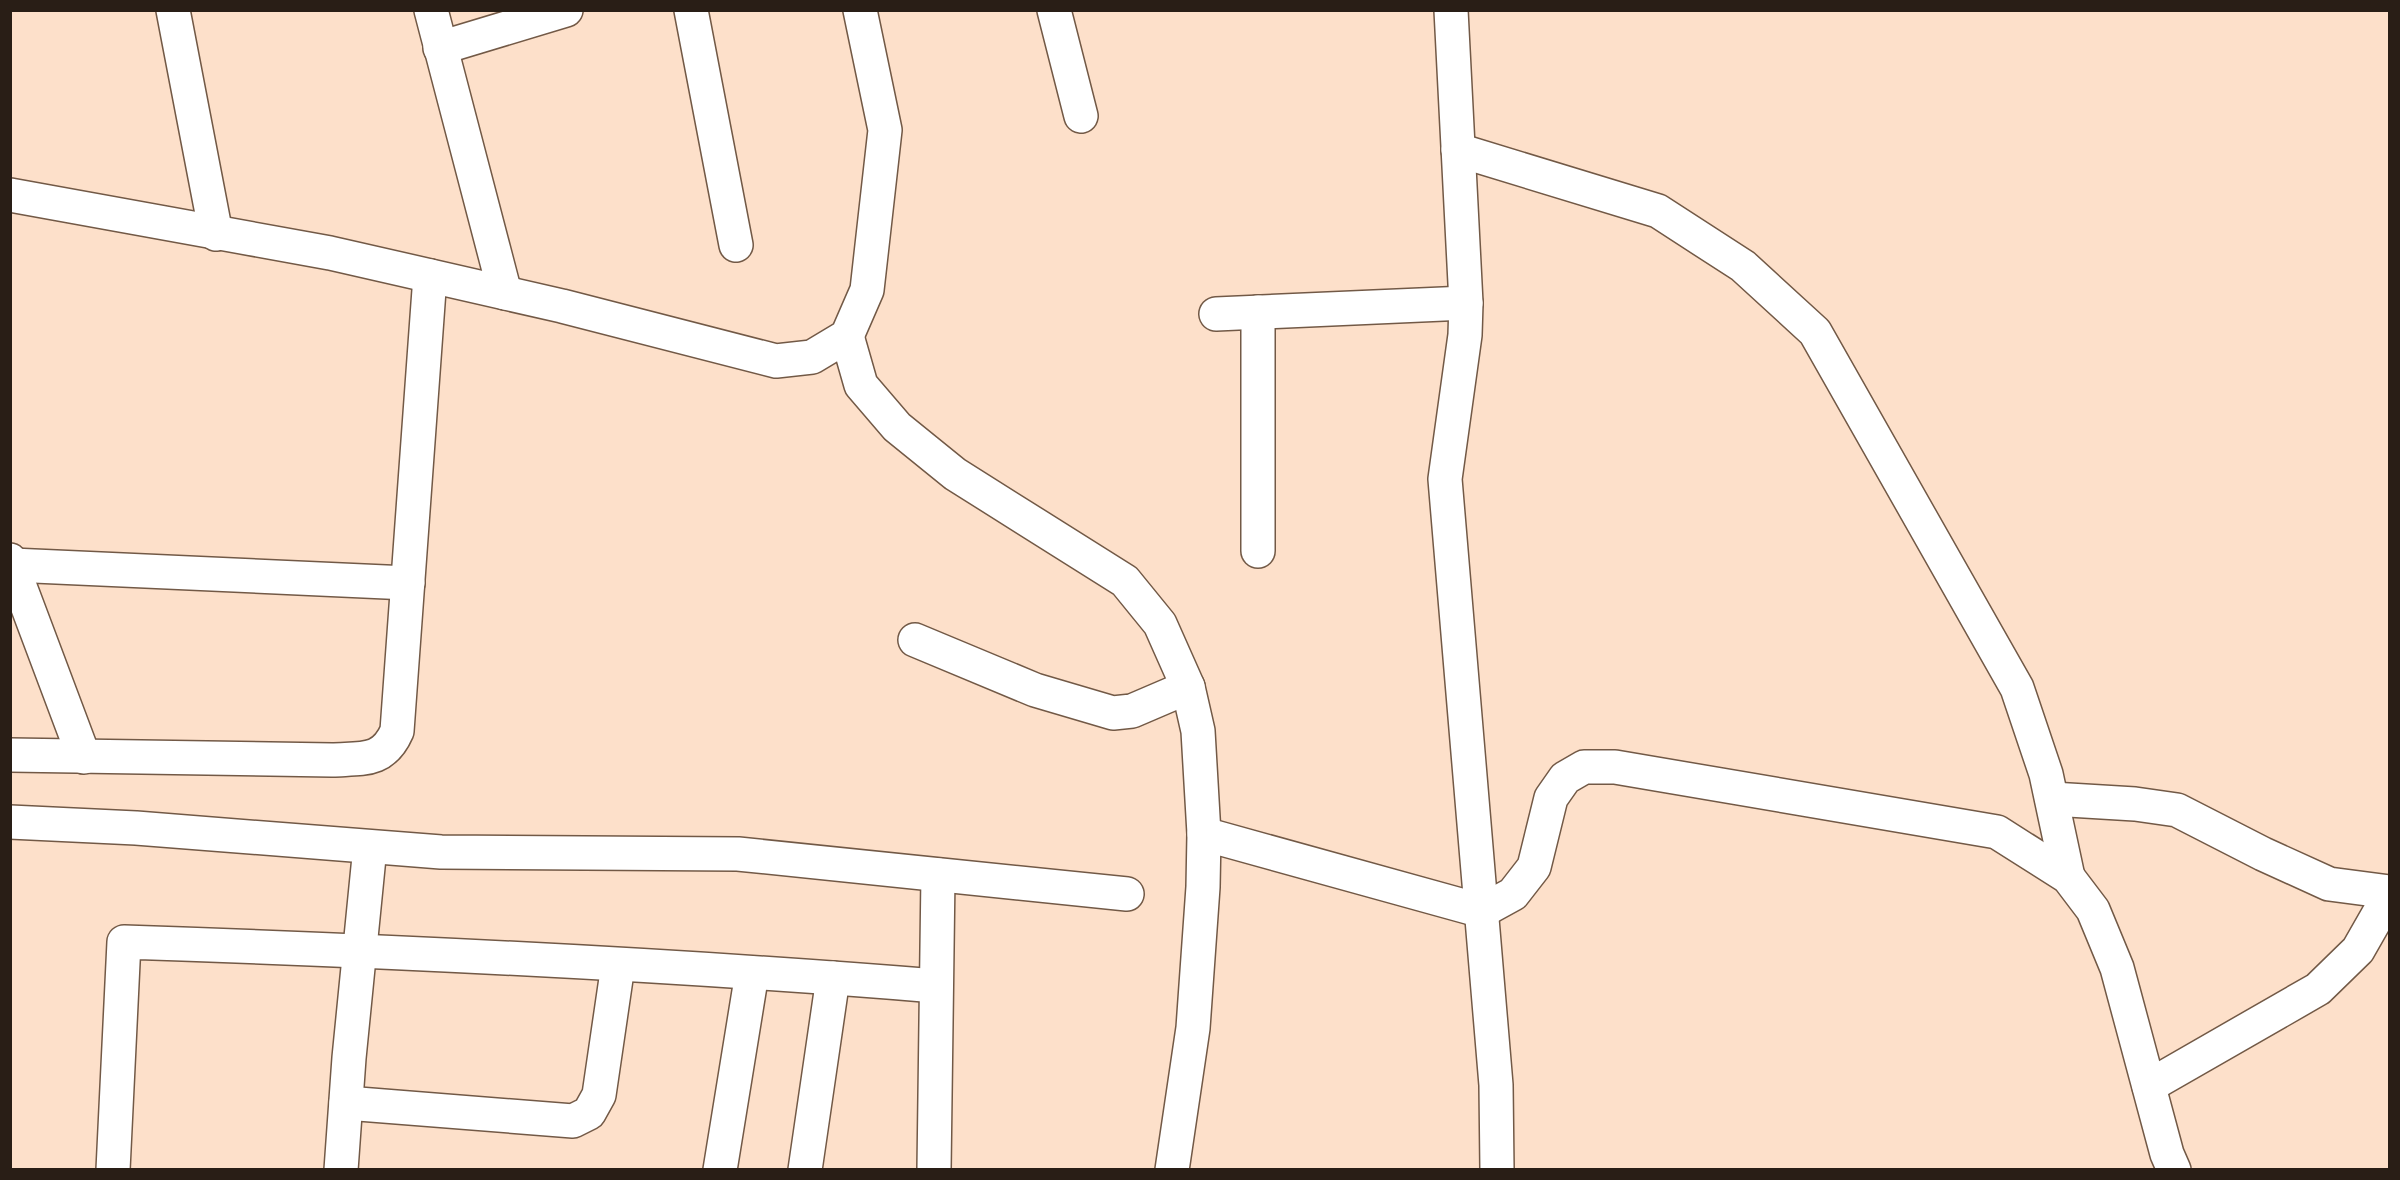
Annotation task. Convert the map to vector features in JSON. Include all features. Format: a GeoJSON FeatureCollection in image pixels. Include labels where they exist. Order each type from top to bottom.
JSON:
{"type":"FeatureCollection","features":[{"type":"Feature","properties":{"kind":"street"},"geometry":{"type":"LineString","coordinates":[[173,10],[216,234]]}},
{"type":"Feature","properties":{"kind":"street"},"geometry":{"type":"LineString","coordinates":[[430,10],[505,293]]}},
{"type":"Feature","properties":{"kind":"street"},"geometry":{"type":"LineString","coordinates":[[440,48],[566,10]]}},
{"type":"Feature","properties":{"kind":"street"},"geometry":{"type":"LineString","coordinates":[[691,10],[736,245]]}},
{"type":"Feature","properties":{"kind":"street"},"geometry":{"type":"LineString","coordinates":[[10,195],[330,253],[505,293],[776,361],[812,357],[847,336],[867,290],[885,130],[860,10]]}},
{"type":"Feature","properties":{"kind":"street"},"geometry":{"type":"LineString","coordinates":[[1054,10],[1081,116]]}},
{"type":"Feature","properties":{"kind":"street"},"geometry":{"type":"LineString","coordinates":[[1450,10],[1466,303],[1465,335],[1445,480],[1496,1085],[1497,1170]]}},
{"type":"Feature","properties":{"kind":"street"},"geometry":{"type":"LineString","coordinates":[[1458,150],[1658,211],[1743,266],[1815,333],[2017,688],[2046,774],[2068,877]]}},
{"type":"Feature","properties":{"kind":"street"},"geometry":{"type":"LineString","coordinates":[[10,755],[332,760],[374,758],[392,744],[397,731],[430,276]]}},
{"type":"Feature","properties":{"kind":"street"},"geometry":{"type":"LineString","coordinates":[[1216,314],[1466,303]]}},
{"type":"Feature","properties":{"kind":"street"},"geometry":{"type":"LineString","coordinates":[[1258,312],[1258,551]]}},
{"type":"Feature","properties":{"kind":"street"},"geometry":{"type":"LineString","coordinates":[[847,336],[861,385],[897,427],[955,474],[1125,581],[1160,624],[1188,687],[1198,731],[1204,834],[1203,887],[1193,1028],[1172,1170]]}},
{"type":"Feature","properties":{"kind":"street"},"geometry":{"type":"LineString","coordinates":[[84,756],[11,563],[408,583]]}},
{"type":"Feature","properties":{"kind":"street"},"geometry":{"type":"LineString","coordinates":[[915,640],[1035,690],[1113,713],[1131,711],[1188,687]]}},
{"type":"Feature","properties":{"kind":"street"},"geometry":{"type":"LineString","coordinates":[[1204,834],[1482,911],[1513,894],[1534,867],[1551,798],[1565,778],[1584,767],[1615,767],[1997,832],[2068,877],[2093,910],[2118,968],[2167,1154],[2174,1170]]}},
{"type":"Feature","properties":{"kind":"street"},"geometry":{"type":"LineString","coordinates":[[2052,799],[2135,804],[2177,810],[2263,854],[2329,884],[2390,893],[2358,950],[2318,990],[2149,1086]]}},
{"type":"Feature","properties":{"kind":"street"},"geometry":{"type":"LineString","coordinates":[[10,822],[136,828],[441,852],[738,854],[1127,894]]}},
{"type":"Feature","properties":{"kind":"street"},"geometry":{"type":"LineString","coordinates":[[341,1170],[370,847]]}},
{"type":"Feature","properties":{"kind":"street"},"geometry":{"type":"LineString","coordinates":[[934,1170],[938,875]]}},
{"type":"Feature","properties":{"kind":"street"},"geometry":{"type":"LineString","coordinates":[[113,1170],[124,942],[360,950],[936,986]]}},
{"type":"Feature","properties":{"kind":"street"},"geometry":{"type":"LineString","coordinates":[[346,1103],[573,1121],[589,1113],[599,1095],[618,965]]}},
{"type":"Feature","properties":{"kind":"street"},"geometry":{"type":"LineString","coordinates":[[720,1170],[752,973]]}},
{"type":"Feature","properties":{"kind":"street"},"geometry":{"type":"LineString","coordinates":[[805,1170],[833,978]]}}]}
